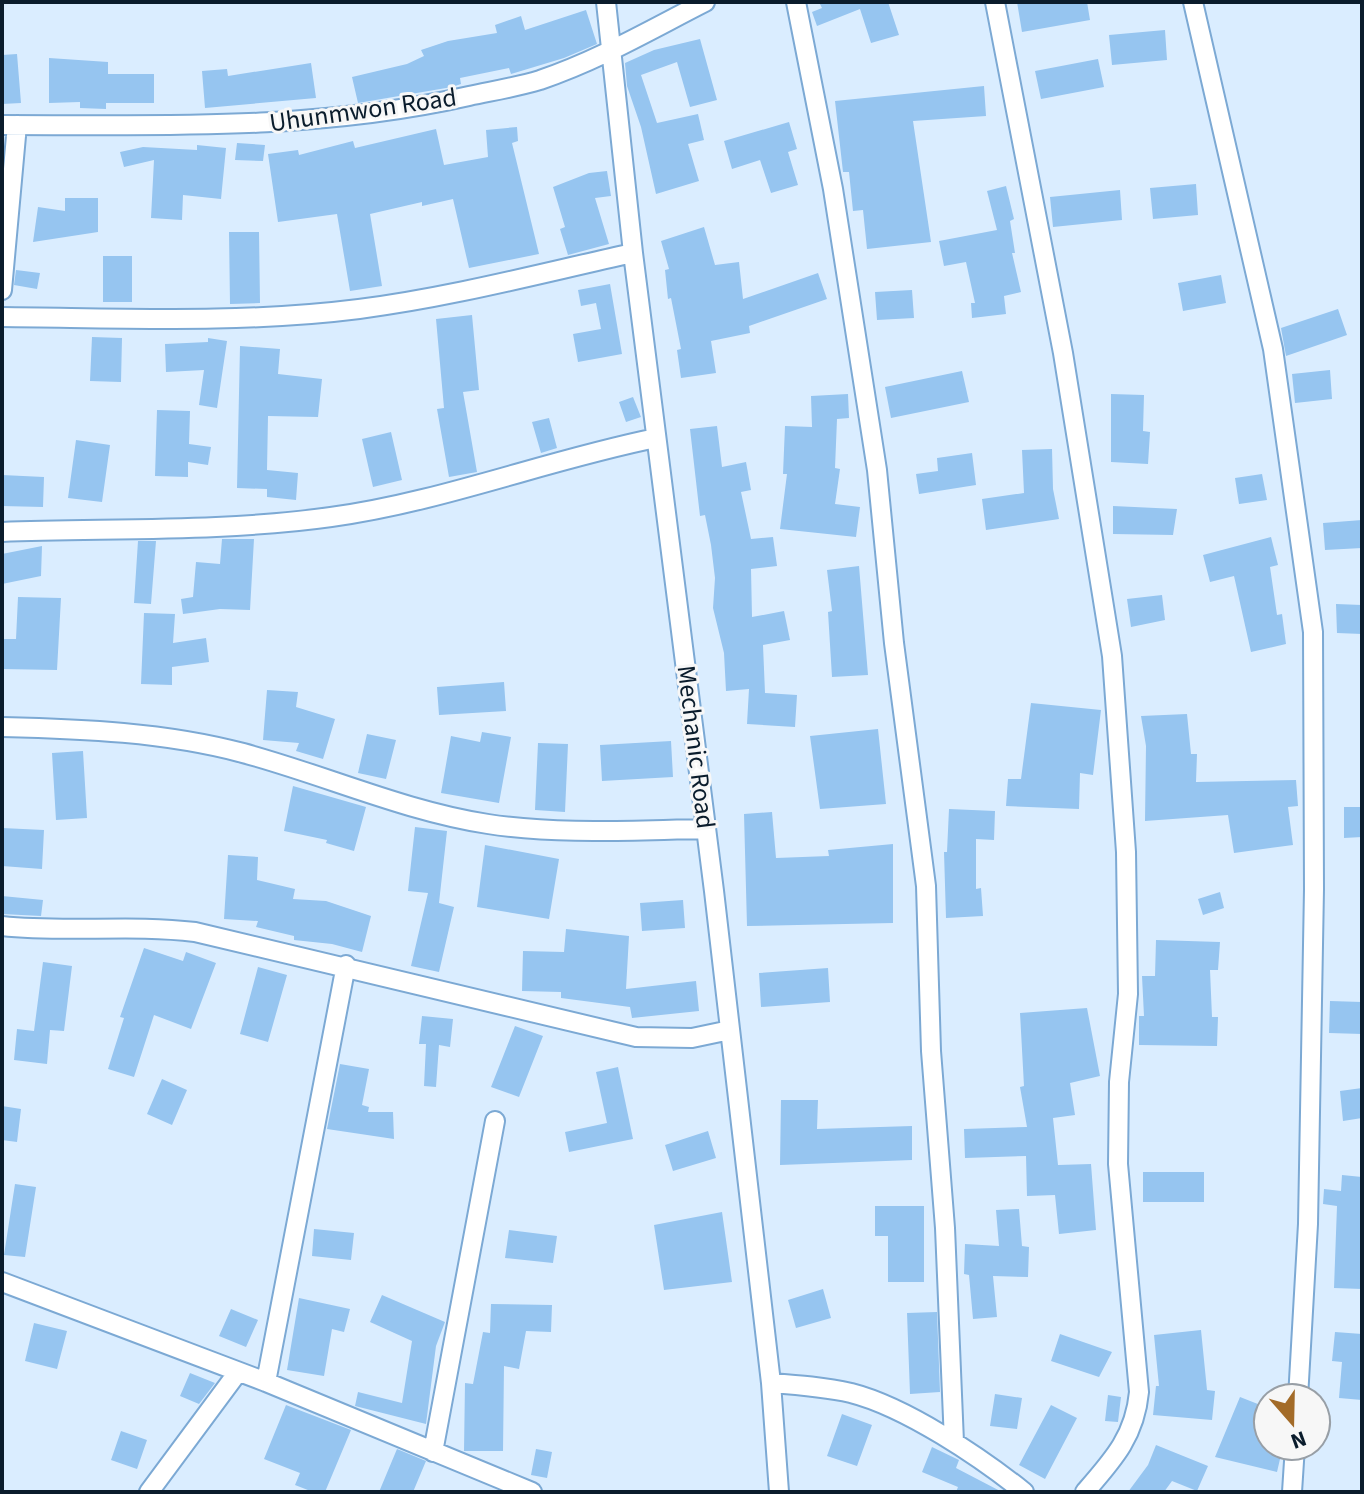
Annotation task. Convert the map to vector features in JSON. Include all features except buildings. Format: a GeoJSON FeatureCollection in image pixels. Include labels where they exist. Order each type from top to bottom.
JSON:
{"type":"FeatureCollection","features":[{"type":"Feature","properties":{"kind":"street","name":"Mechanic Road"},"geometry":{"type":"LineString","coordinates":[[606,2],[609,54],[706,829],[771,1383],[779,1492]]}},
{"type":"Feature","properties":{"kind":"street","name":"Uhunmwon Road"},"geometry":{"type":"LineString","coordinates":[[9,125],[251,125],[342,118],[425,106],[538,80],[609,54],[705,2]]}},
{"type":"Feature","properties":{"kind":"street"},"geometry":{"type":"LineString","coordinates":[[796,2],[833,189],[877,470],[894,643],[926,886],[931,1051],[945,1228],[954,1442]]}},
{"type":"Feature","properties":{"kind":"street"},"geometry":{"type":"LineString","coordinates":[[995,2],[1063,353],[1102,583],[1114,672],[1126,852],[1128,994],[1119,1082],[1118,1164],[1139,1392],[1137,1417],[1125,1445],[1085,1492]]}},
{"type":"Feature","properties":{"kind":"street"},"geometry":{"type":"LineString","coordinates":[[1193,2],[1273,349],[1313,632],[1314,889],[1308,1224],[1299,1382]]}},
{"type":"Feature","properties":{"kind":"street"},"geometry":{"type":"LineString","coordinates":[[2,290],[9,125]]}},
{"type":"Feature","properties":{"kind":"street"},"geometry":{"type":"LineString","coordinates":[[2,317],[227,318],[358,309],[429,298],[633,253]]}},
{"type":"Feature","properties":{"kind":"street"},"geometry":{"type":"LineString","coordinates":[[2,532],[331,517],[429,497],[600,450],[656,438]]}},
{"type":"Feature","properties":{"kind":"street"},"geometry":{"type":"LineString","coordinates":[[2,727],[135,732],[207,745],[416,808],[489,824],[597,830],[706,829]]}},
{"type":"Feature","properties":{"kind":"street"},"geometry":{"type":"LineString","coordinates":[[2,926],[47,931],[186,931],[346,965],[636,1037],[692,1038],[730,1030]]}},
{"type":"Feature","properties":{"kind":"street"},"geometry":{"type":"LineString","coordinates":[[266,1382],[346,965]]}},
{"type":"Feature","properties":{"kind":"street"},"geometry":{"type":"LineString","coordinates":[[433,1452],[495,1121]]}},
{"type":"Feature","properties":{"kind":"street"},"geometry":{"type":"LineString","coordinates":[[2,1282],[266,1382],[532,1492]]}},
{"type":"Feature","properties":{"kind":"street"},"geometry":{"type":"LineString","coordinates":[[149,1492],[238,1372]]}},
{"type":"Feature","properties":{"kind":"street"},"geometry":{"type":"LineString","coordinates":[[771,1383],[853,1394],[954,1442],[1024,1492]]}},
{"type":"Feature","properties":{"kind":"street"},"geometry":{"type":"LineString","coordinates":[[1292,1492],[1294,1462]]}}]}
